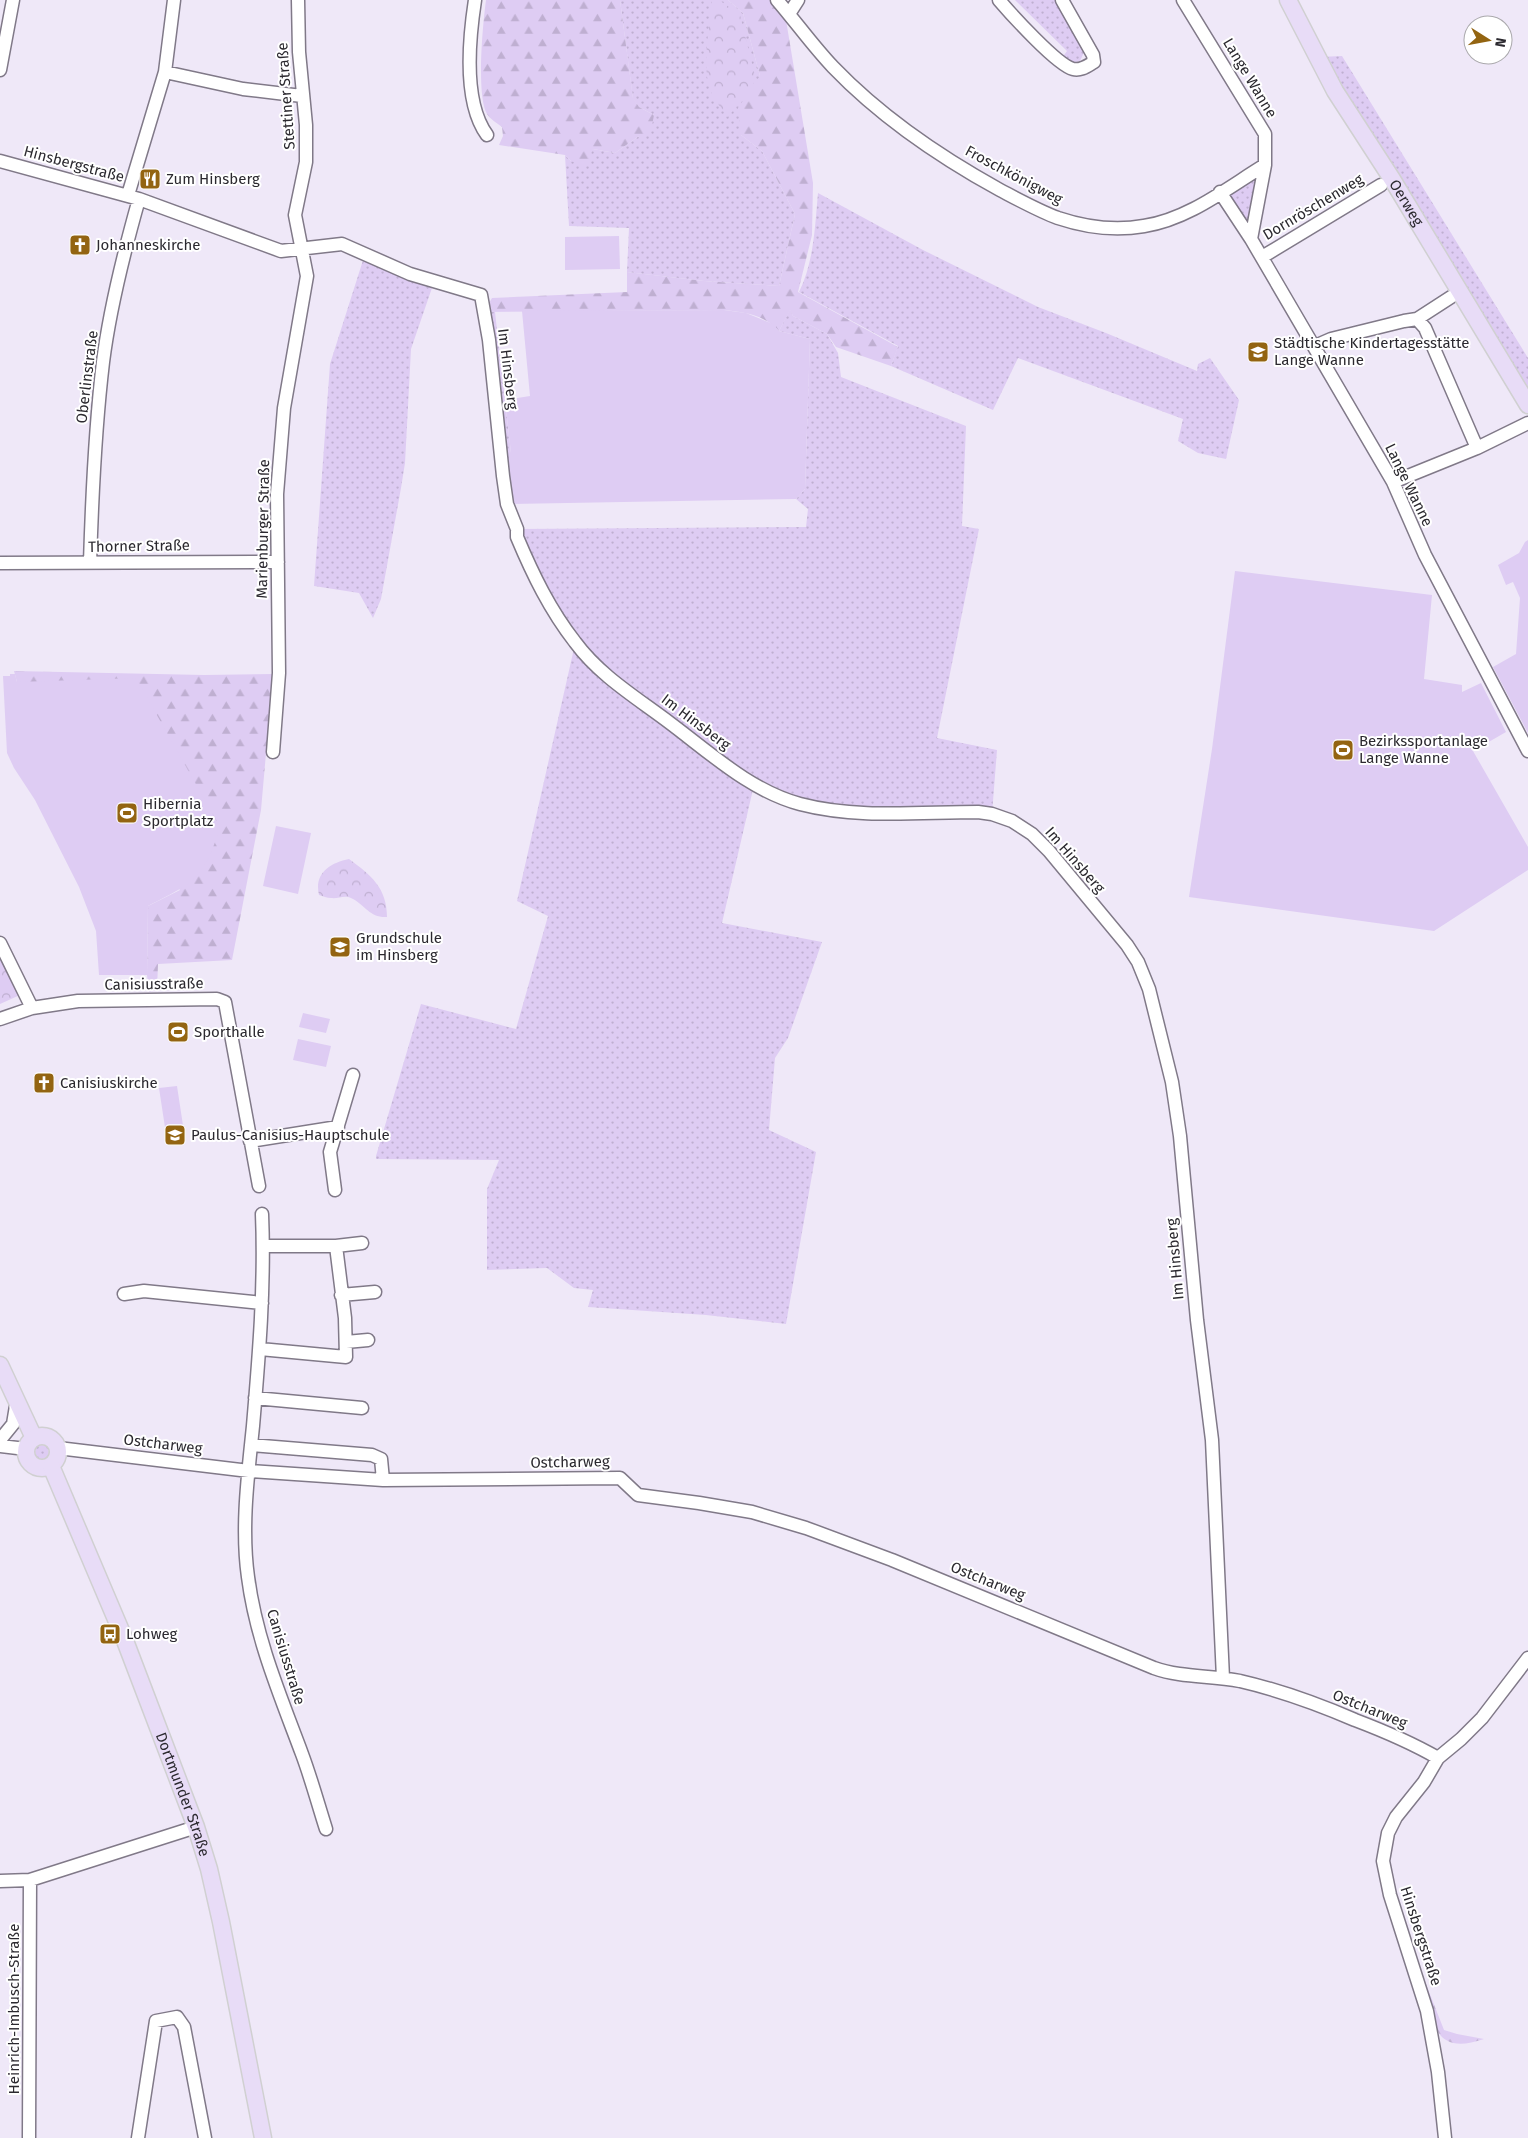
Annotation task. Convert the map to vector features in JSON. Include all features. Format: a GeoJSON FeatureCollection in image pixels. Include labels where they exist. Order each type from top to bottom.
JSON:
{"type":"FeatureCollection","features":[{"type":"Feature","properties":{"kind":"main road","name":"Oerweg"},"geometry":{"type":"LineString","coordinates":[[1288,0],[1335,91],[1392,179],[1528,405]]}},
{"type":"Feature","properties":{"kind":"main road"},"geometry":{"type":"LineString","coordinates":[[0,1365],[17,1400],[30,1443],[27,1458],[33,1465],[42,1468],[50,1466],[58,1456],[58,1448],[53,1439],[38,1436],[30,1443]]}},
{"type":"Feature","properties":{"kind":"main road","name":"Dortmunder Straße"},"geometry":{"type":"LineString","coordinates":[[50,1466],[124,1638],[196,1827],[222,1922],[263,2138]]}},
{"type":"Feature","properties":{"kind":"street"},"geometry":{"type":"LineString","coordinates":[[0,70],[13,0]]}},
{"type":"Feature","properties":{"kind":"street","name":"Oberlinstraße"},"geometry":{"type":"LineString","coordinates":[[90,564],[95,444],[103,363],[134,197],[165,72],[174,0]]}},
{"type":"Feature","properties":{"kind":"street","name":"Stettiner Straße"},"geometry":{"type":"LineString","coordinates":[[298,0],[302,96],[306,125],[306,162],[295,215],[301,249]]}},
{"type":"Feature","properties":{"kind":"street"},"geometry":{"type":"LineString","coordinates":[[475,0],[470,64],[473,103],[478,124],[486,135]]}},
{"type":"Feature","properties":{"kind":"street","name":"Froschkönigweg"},"geometry":{"type":"LineString","coordinates":[[777,0],[833,67],[885,114],[929,147],[993,186],[1058,218],[1117,229],[1145,226],[1178,217],[1265,165]]}},
{"type":"Feature","properties":{"kind":"street"},"geometry":{"type":"LineString","coordinates":[[789,14],[798,0]]}},
{"type":"Feature","properties":{"kind":"street"},"geometry":{"type":"LineString","coordinates":[[999,0],[1015,19],[1062,63],[1072,69],[1082,70],[1094,62],[1093,55],[1062,0]]}},
{"type":"Feature","properties":{"kind":"street","name":"Lange Wanne"},"geometry":{"type":"LineString","coordinates":[[1183,0],[1265,134],[1265,165],[1251,239]]}},
{"type":"Feature","properties":{"kind":"street"},"geometry":{"type":"LineString","coordinates":[[165,72],[243,89],[302,96]]}},
{"type":"Feature","properties":{"kind":"street","name":"Hinsbergstraße"},"geometry":{"type":"LineString","coordinates":[[0,161],[134,197],[282,251],[342,244],[410,274],[480,295]]}},
{"type":"Feature","properties":{"kind":"street","name":"Dornröschenweg"},"geometry":{"type":"LineString","coordinates":[[1262,257],[1381,185]]}},
{"type":"Feature","properties":{"kind":"street","name":"Lange Wanne"},"geometry":{"type":"LineString","coordinates":[[1220,192],[1262,257],[1393,482],[1425,555],[1528,751]]}},
{"type":"Feature","properties":{"kind":"street","name":"Marienburger Straße"},"geometry":{"type":"LineString","coordinates":[[273,752],[279,673],[277,494],[284,408],[307,276],[301,249]]}},
{"type":"Feature","properties":{"kind":"street","name":"Im Hinsberg"},"geometry":{"type":"LineString","coordinates":[[480,295],[494,378],[503,476],[508,504],[518,529],[517,537],[544,597],[576,643],[602,672],[723,762],[757,785],[787,800],[808,806],[844,811],[978,812],[992,814],[1012,821],[1032,834],[1049,851],[1138,962],[1150,989],[1172,1082],[1180,1136],[1197,1320],[1212,1440],[1223,1678]]}},
{"type":"Feature","properties":{"kind":"street"},"geometry":{"type":"LineString","coordinates":[[1315,346],[1331,339],[1404,320],[1417,320],[1451,297]]}},
{"type":"Feature","properties":{"kind":"street"},"geometry":{"type":"LineString","coordinates":[[1417,320],[1425,328],[1477,448]]}},
{"type":"Feature","properties":{"kind":"street"},"geometry":{"type":"LineString","coordinates":[[1398,480],[1477,448],[1528,423]]}},
{"type":"Feature","properties":{"kind":"street","name":"Thorner Straße"},"geometry":{"type":"LineString","coordinates":[[0,563],[278,562]]}},
{"type":"Feature","properties":{"kind":"street"},"geometry":{"type":"LineString","coordinates":[[0,944],[32,1008],[0,1019]]}},
{"type":"Feature","properties":{"kind":"street","name":"Canisiusstraße"},"geometry":{"type":"LineString","coordinates":[[32,1008],[78,1001],[217,999],[224,1002],[259,1186]]}},
{"type":"Feature","properties":{"kind":"street"},"geometry":{"type":"LineString","coordinates":[[335,1190],[330,1152],[353,1076]]}},
{"type":"Feature","properties":{"kind":"street"},"geometry":{"type":"LineString","coordinates":[[250,1142],[338,1127]]}},
{"type":"Feature","properties":{"kind":"street","name":"Canisiusstraße"},"geometry":{"type":"LineString","coordinates":[[262,1214],[262,1303],[246,1524],[247,1576],[257,1628],[326,1829]]}},
{"type":"Feature","properties":{"kind":"street"},"geometry":{"type":"LineString","coordinates":[[263,1246],[336,1246],[362,1243]]}},
{"type":"Feature","properties":{"kind":"street"},"geometry":{"type":"LineString","coordinates":[[260,1349],[346,1357],[336,1246]]}},
{"type":"Feature","properties":{"kind":"street"},"geometry":{"type":"LineString","coordinates":[[124,1294],[144,1291],[262,1303]]}},
{"type":"Feature","properties":{"kind":"street"},"geometry":{"type":"LineString","coordinates":[[341,1295],[375,1292]]}},
{"type":"Feature","properties":{"kind":"street"},"geometry":{"type":"LineString","coordinates":[[346,1342],[368,1340]]}},
{"type":"Feature","properties":{"kind":"street"},"geometry":{"type":"LineString","coordinates":[[255,1398],[362,1408]]}},
{"type":"Feature","properties":{"kind":"street"},"geometry":{"type":"LineString","coordinates":[[0,1440],[13,1424],[17,1400]]}},
{"type":"Feature","properties":{"kind":"street"},"geometry":{"type":"LineString","coordinates":[[0,1446],[30,1443]]}},
{"type":"Feature","properties":{"kind":"street"},"geometry":{"type":"LineString","coordinates":[[251,1445],[372,1455],[381,1459],[383,1480]]}},
{"type":"Feature","properties":{"kind":"street","name":"Ostcharweg"},"geometry":{"type":"LineString","coordinates":[[58,1448],[249,1471],[383,1480],[620,1478],[638,1495],[752,1512],[806,1528],[892,1560],[1170,1674],[1223,1678],[1285,1693],[1398,1737],[1438,1758]]}},
{"type":"Feature","properties":{"kind":"street"},"geometry":{"type":"LineString","coordinates":[[1438,1758],[1462,1739],[1482,1718],[1528,1658]]}},
{"type":"Feature","properties":{"kind":"street","name":"Hinsbergstraße"},"geometry":{"type":"LineString","coordinates":[[1438,1758],[1424,1782],[1396,1818],[1388,1833],[1383,1861],[1390,1895],[1427,2011],[1438,2072],[1445,2138]]}},
{"type":"Feature","properties":{"kind":"street"},"geometry":{"type":"LineString","coordinates":[[0,1881],[30,1880],[196,1827]]}},
{"type":"Feature","properties":{"kind":"street","name":"Heinrich-Imbusch-Straße"},"geometry":{"type":"LineString","coordinates":[[29,2138],[30,1880]]}},
{"type":"Feature","properties":{"kind":"street"},"geometry":{"type":"LineString","coordinates":[[138,2138],[156,2021],[177,2017],[184,2027],[205,2138]]}},
{"type":"Feature","properties":{"kind":"green space"},"geometry":{"type":"Polygon","coordinates":[[[486,0],[620,0],[633,98],[639,107],[654,115],[650,136],[639,136],[615,153],[593,149],[585,166],[571,161],[565,155],[499,145],[503,136],[502,127],[487,114],[482,91],[481,58],[486,0]]]}},
{"type":"Feature","properties":{"kind":"green space"},"geometry":{"type":"Polygon","coordinates":[[[620,0],[728,0],[743,13],[760,76],[741,135],[762,151],[795,214],[779,286],[704,281],[627,272],[629,228],[569,226],[565,155],[571,161],[593,149],[615,153],[639,136],[654,115],[639,107],[633,99],[620,0]]]}},
{"type":"Feature","properties":{"kind":"green space"},"geometry":{"type":"Polygon","coordinates":[[[712,0],[719,0],[740,15],[756,80],[728,117],[712,94],[708,84],[706,61],[712,0]]]}},
{"type":"Feature","properties":{"kind":"green space"},"geometry":{"type":"Polygon","coordinates":[[[728,0],[771,0],[785,14],[813,183],[812,235],[798,292],[898,347],[891,366],[836,347],[827,334],[793,316],[790,310],[779,331],[761,318],[746,313],[724,310],[484,312],[492,298],[627,292],[627,272],[704,281],[779,286],[795,214],[762,151],[741,135],[738,108],[760,76],[743,13],[728,0]]]}},
{"type":"Feature","properties":{"kind":"green space"},"geometry":{"type":"Polygon","coordinates":[[[1015,0],[1056,0],[1085,50],[1080,61],[1072,63],[1062,58],[1067,51],[1015,0]]]}},
{"type":"Feature","properties":{"kind":"green space"},"geometry":{"type":"Polygon","coordinates":[[[1342,56],[1528,358],[1528,398],[1319,57],[1342,56]]]}},
{"type":"Feature","properties":{"kind":"green space"},"geometry":{"type":"Polygon","coordinates":[[[1255,177],[1249,219],[1244,219],[1230,196],[1230,192],[1255,177]]]}},
{"type":"Feature","properties":{"kind":"green space"},"geometry":{"type":"Polygon","coordinates":[[[818,193],[923,250],[1038,307],[1197,371],[1198,364],[1210,358],[1239,400],[1226,459],[1198,453],[1178,441],[1183,419],[1018,358],[993,410],[891,366],[898,346],[799,292],[811,256],[818,193]]]}},
{"type":"Feature","properties":{"kind":"green space"},"geometry":{"type":"Polygon","coordinates":[[[619,236],[620,269],[565,270],[565,237],[619,236]]]}},
{"type":"Feature","properties":{"kind":"green space"},"geometry":{"type":"Polygon","coordinates":[[[365,254],[434,282],[411,349],[405,463],[381,599],[373,618],[359,593],[314,586],[330,364],[365,254]]]}},
{"type":"Feature","properties":{"kind":"green space"},"geometry":{"type":"Polygon","coordinates":[[[790,309],[793,316],[827,334],[838,353],[841,377],[966,426],[962,526],[979,529],[937,738],[997,750],[992,814],[844,811],[754,785],[722,923],[822,942],[788,1038],[775,1058],[769,1130],[816,1152],[786,1324],[706,1315],[588,1307],[593,1290],[574,1288],[547,1268],[487,1270],[487,1189],[499,1160],[376,1159],[376,1156],[421,1004],[516,1029],[548,916],[517,901],[575,644],[517,529],[806,527],[808,509],[796,499],[805,489],[810,339],[779,331],[790,309]]]}},
{"type":"Feature","properties":{"kind":"green space"},"geometry":{"type":"Polygon","coordinates":[[[724,310],[746,313],[773,324],[779,331],[810,339],[805,489],[796,499],[511,504],[511,453],[505,400],[530,396],[522,311],[724,310]]]}},
{"type":"Feature","properties":{"kind":"green space"},"geometry":{"type":"Polygon","coordinates":[[[484,312],[495,312],[511,453],[511,504],[484,312]]]}},
{"type":"Feature","properties":{"kind":"green space"},"geometry":{"type":"Polygon","coordinates":[[[1528,540],[1528,733],[1493,667],[1516,654],[1520,598],[1513,582],[1506,585],[1498,565],[1519,553],[1528,540]]]}},
{"type":"Feature","properties":{"kind":"green space","name":"Bezirkssportanlage Lange Wanne"},"geometry":{"type":"Polygon","coordinates":[[[1235,571],[1432,595],[1424,679],[1462,685],[1462,692],[1481,683],[1506,732],[1473,751],[1528,847],[1528,870],[1434,931],[1189,897],[1212,749],[1235,571]]]}},
{"type":"Feature","properties":{"kind":"green space"},"geometry":{"type":"Polygon","coordinates":[[[14,671],[204,675],[273,674],[261,810],[232,960],[158,964],[157,990],[149,992],[147,975],[148,906],[180,890],[17,682],[14,671]]]}},
{"type":"Feature","properties":{"kind":"green space","name":"Hibernia Sportplatz"},"geometry":{"type":"Polygon","coordinates":[[[10,674],[15,674],[17,682],[136,678],[220,827],[209,858],[196,877],[177,891],[148,906],[147,975],[99,975],[96,931],[79,887],[35,800],[14,768],[7,753],[3,676],[10,676],[10,674]]]}},
{"type":"Feature","properties":{"kind":"green space"},"geometry":{"type":"Polygon","coordinates":[[[276,826],[311,833],[298,894],[263,886],[276,826]]]}},
{"type":"Feature","properties":{"kind":"green space"},"geometry":{"type":"Polygon","coordinates":[[[349,859],[371,877],[381,890],[387,917],[372,914],[350,898],[330,898],[319,895],[318,888],[321,875],[335,863],[349,859]]]}},
{"type":"Feature","properties":{"kind":"green space"},"geometry":{"type":"Polygon","coordinates":[[[0,954],[20,995],[0,1004],[0,954]]]}},
{"type":"Feature","properties":{"kind":"green space"},"geometry":{"type":"Polygon","coordinates":[[[303,1013],[330,1019],[326,1033],[299,1027],[303,1013]]]}},
{"type":"Feature","properties":{"kind":"green space"},"geometry":{"type":"Polygon","coordinates":[[[298,1039],[331,1046],[326,1067],[293,1060],[298,1039]]]}},
{"type":"Feature","properties":{"kind":"green space"},"geometry":{"type":"Polygon","coordinates":[[[177,1086],[184,1132],[166,1134],[159,1088],[177,1086]]]}},
{"type":"Feature","properties":{"kind":"green space"},"geometry":{"type":"Polygon","coordinates":[[[39,1445],[45,1445],[49,1452],[45,1459],[39,1459],[35,1455],[35,1449],[39,1445]]]}},
{"type":"Feature","properties":{"kind":"green space"},"geometry":{"type":"Polygon","coordinates":[[[1424,1979],[1444,2030],[1484,2039],[1467,2043],[1454,2043],[1444,2039],[1432,2021],[1421,1982],[1424,1979]]]}},
{"type":"Feature","properties":{"kind":"place","name":"Zum Hinsberg"},"geometry":{"type":"Point","coordinates":[150,179]}},
{"type":"Feature","properties":{"kind":"place","name":"Johanneskirche"},"geometry":{"type":"Point","coordinates":[80,245]}},
{"type":"Feature","properties":{"kind":"place","name":"Städtische Kindertagesstätte Lange Wanne"},"geometry":{"type":"Point","coordinates":[1258,352]}},
{"type":"Feature","properties":{"kind":"place","name":"Bezirkssportanlage Lange Wanne"},"geometry":{"type":"Point","coordinates":[1343,750]}},
{"type":"Feature","properties":{"kind":"place","name":"Hibernia Sportplatz"},"geometry":{"type":"Point","coordinates":[127,813]}},
{"type":"Feature","properties":{"kind":"place","name":"Grundschule im Hinsberg"},"geometry":{"type":"Point","coordinates":[340,947]}},
{"type":"Feature","properties":{"kind":"place","name":"Sporthalle"},"geometry":{"type":"Point","coordinates":[178,1032]}},
{"type":"Feature","properties":{"kind":"place","name":"Canisiuskirche"},"geometry":{"type":"Point","coordinates":[44,1083]}},
{"type":"Feature","properties":{"kind":"place","name":"Paulus-Canisius-Hauptschule"},"geometry":{"type":"Point","coordinates":[175,1135]}},
{"type":"Feature","properties":{"kind":"place","name":"Lohweg"},"geometry":{"type":"Point","coordinates":[110,1634]}}]}
